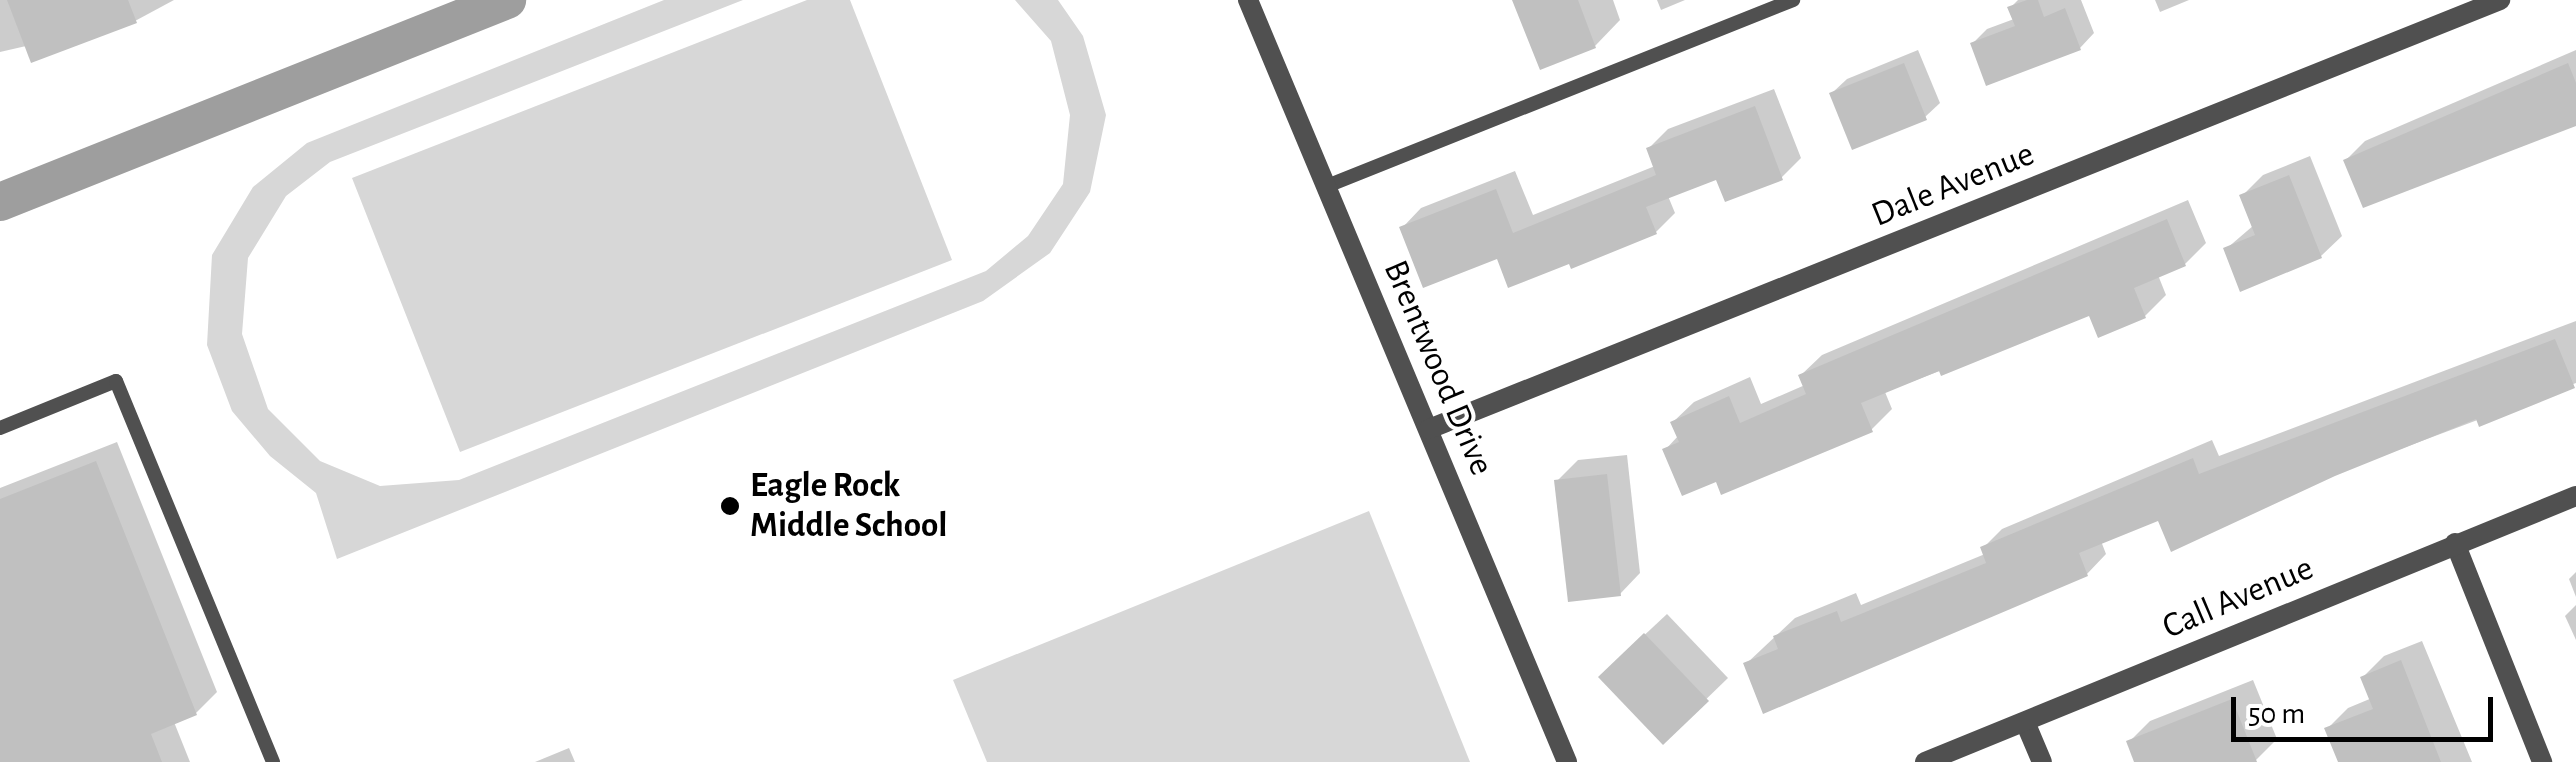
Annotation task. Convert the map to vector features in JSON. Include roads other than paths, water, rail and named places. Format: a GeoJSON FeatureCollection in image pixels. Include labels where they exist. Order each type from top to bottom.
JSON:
{"type":"FeatureCollection","features":[{"type":"Feature","properties":{"kind":"street","name":"Brentwood Drive"},"geometry":{"type":"LineString","coordinates":[[1248,0],[1567,762]]}},
{"type":"Feature","properties":{"kind":"street","name":"Dale Avenue"},"geometry":{"type":"LineString","coordinates":[[1429,429],[2500,0]]}},
{"type":"Feature","properties":{"kind":"street","name":"Call Avenue"},"geometry":{"type":"LineString","coordinates":[[1925,762],[2576,496]]}},
{"type":"Feature","properties":{"kind":"street"},"geometry":{"type":"LineString","coordinates":[[2455,543],[2542,762]]}},
{"type":"Feature","properties":{"kind":"street"},"geometry":{"type":"LineString","coordinates":[[2026,722],[2042,762]]}},
{"type":"Feature","properties":{"kind":"lane"},"geometry":{"type":"LineString","coordinates":[[1326,186],[1793,0]]}},
{"type":"Feature","properties":{"kind":"lane"},"geometry":{"type":"LineString","coordinates":[[0,428],[116,380],[273,762]]}},
{"type":"Feature","properties":{"kind":"waterway"},"geometry":{"type":"LineString","coordinates":[[0,202],[507,0]]}},
{"type":"Feature","properties":{"kind":"place","name":"Eagle Rock Middle School"},"geometry":{"type":"Point","coordinates":[730,506]}}]}
